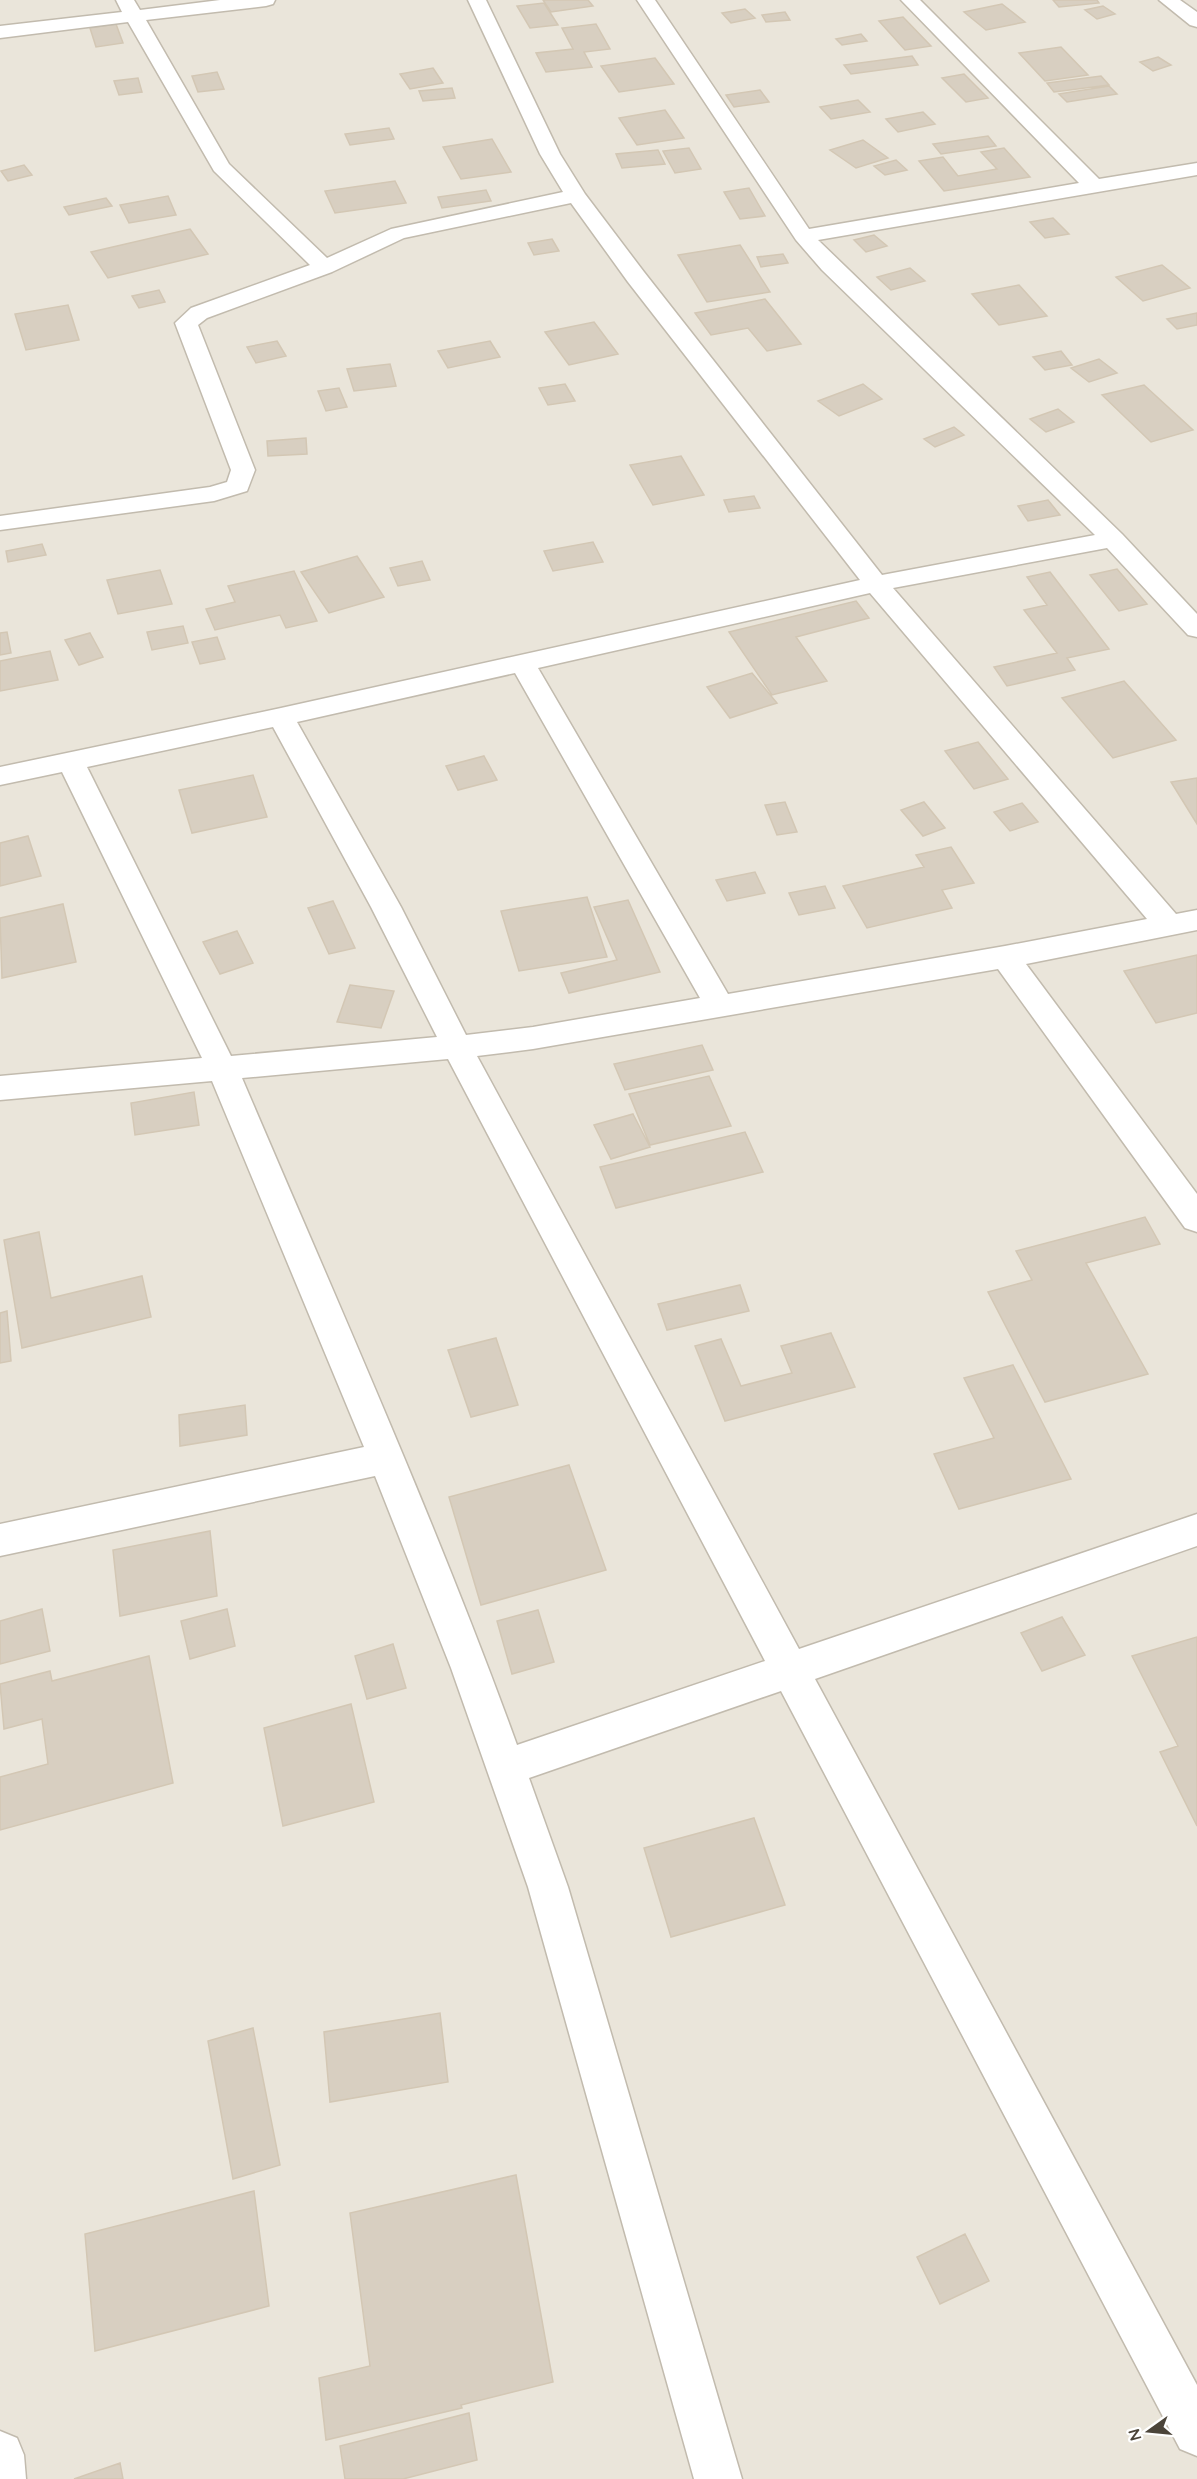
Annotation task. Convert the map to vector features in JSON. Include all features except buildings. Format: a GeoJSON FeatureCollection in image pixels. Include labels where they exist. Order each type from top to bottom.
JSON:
{"type":"FeatureCollection","features":[{"type":"Feature","properties":{"kind":"street"},"geometry":{"type":"LineString","coordinates":[[0,32],[128,8],[266,0]]}},
{"type":"Feature","properties":{"kind":"street"},"geometry":{"type":"LineString","coordinates":[[477,0],[550,154],[576,196],[636,277],[876,584],[1183,922]]}},
{"type":"Feature","properties":{"kind":"street"},"geometry":{"type":"LineString","coordinates":[[646,0],[803,236],[830,265],[1113,539],[1197,629]]}},
{"type":"Feature","properties":{"kind":"street"},"geometry":{"type":"LineString","coordinates":[[910,0],[1094,186]]}},
{"type":"Feature","properties":{"kind":"street"},"geometry":{"type":"LineString","coordinates":[[1168,0],[1197,21]]}},
{"type":"Feature","properties":{"kind":"street"},"geometry":{"type":"LineString","coordinates":[[128,8],[221,167],[324,267]]}},
{"type":"Feature","properties":{"kind":"street"},"geometry":{"type":"LineString","coordinates":[[803,236],[1197,169]]}},
{"type":"Feature","properties":{"kind":"street"},"geometry":{"type":"LineString","coordinates":[[1174,173],[1197,188]]}},
{"type":"Feature","properties":{"kind":"street"},"geometry":{"type":"LineString","coordinates":[[0,523],[214,494],[238,486],[243,470],[186,323],[199,313],[324,267],[398,233],[576,196]]}},
{"type":"Feature","properties":{"kind":"street"},"geometry":{"type":"LineString","coordinates":[[0,776],[281,717],[876,584],[1113,539]]}},
{"type":"Feature","properties":{"kind":"street"},"geometry":{"type":"LineString","coordinates":[[522,663],[719,1005]]}},
{"type":"Feature","properties":{"kind":"street"},"geometry":{"type":"LineString","coordinates":[[281,717],[386,907],[457,1047],[1197,2432]]}},
{"type":"Feature","properties":{"kind":"street"},"geometry":{"type":"LineString","coordinates":[[70,761],[222,1068],[386,1458],[470,1668],[548,1887],[718,2479]]}},
{"type":"Feature","properties":{"kind":"street"},"geometry":{"type":"LineString","coordinates":[[0,1088],[457,1047],[533,1038],[1005,957],[1183,922]]}},
{"type":"Feature","properties":{"kind":"street"},"geometry":{"type":"LineString","coordinates":[[1005,957],[1197,1218]]}},
{"type":"Feature","properties":{"kind":"street"},"geometry":{"type":"LineString","coordinates":[[0,1540],[386,1458]]}},
{"type":"Feature","properties":{"kind":"street"},"geometry":{"type":"LineString","coordinates":[[507,1767],[1197,1530]]}},
{"type":"Feature","properties":{"kind":"street"},"geometry":{"type":"LineString","coordinates":[[0,2455],[2,2479]]}},
{"type":"Feature","properties":{"kind":"shaded area"},"geometry":{"type":"Polygon","coordinates":[[[0,0],[1197,0],[1197,2479],[0,2479],[0,0]]]}}]}
